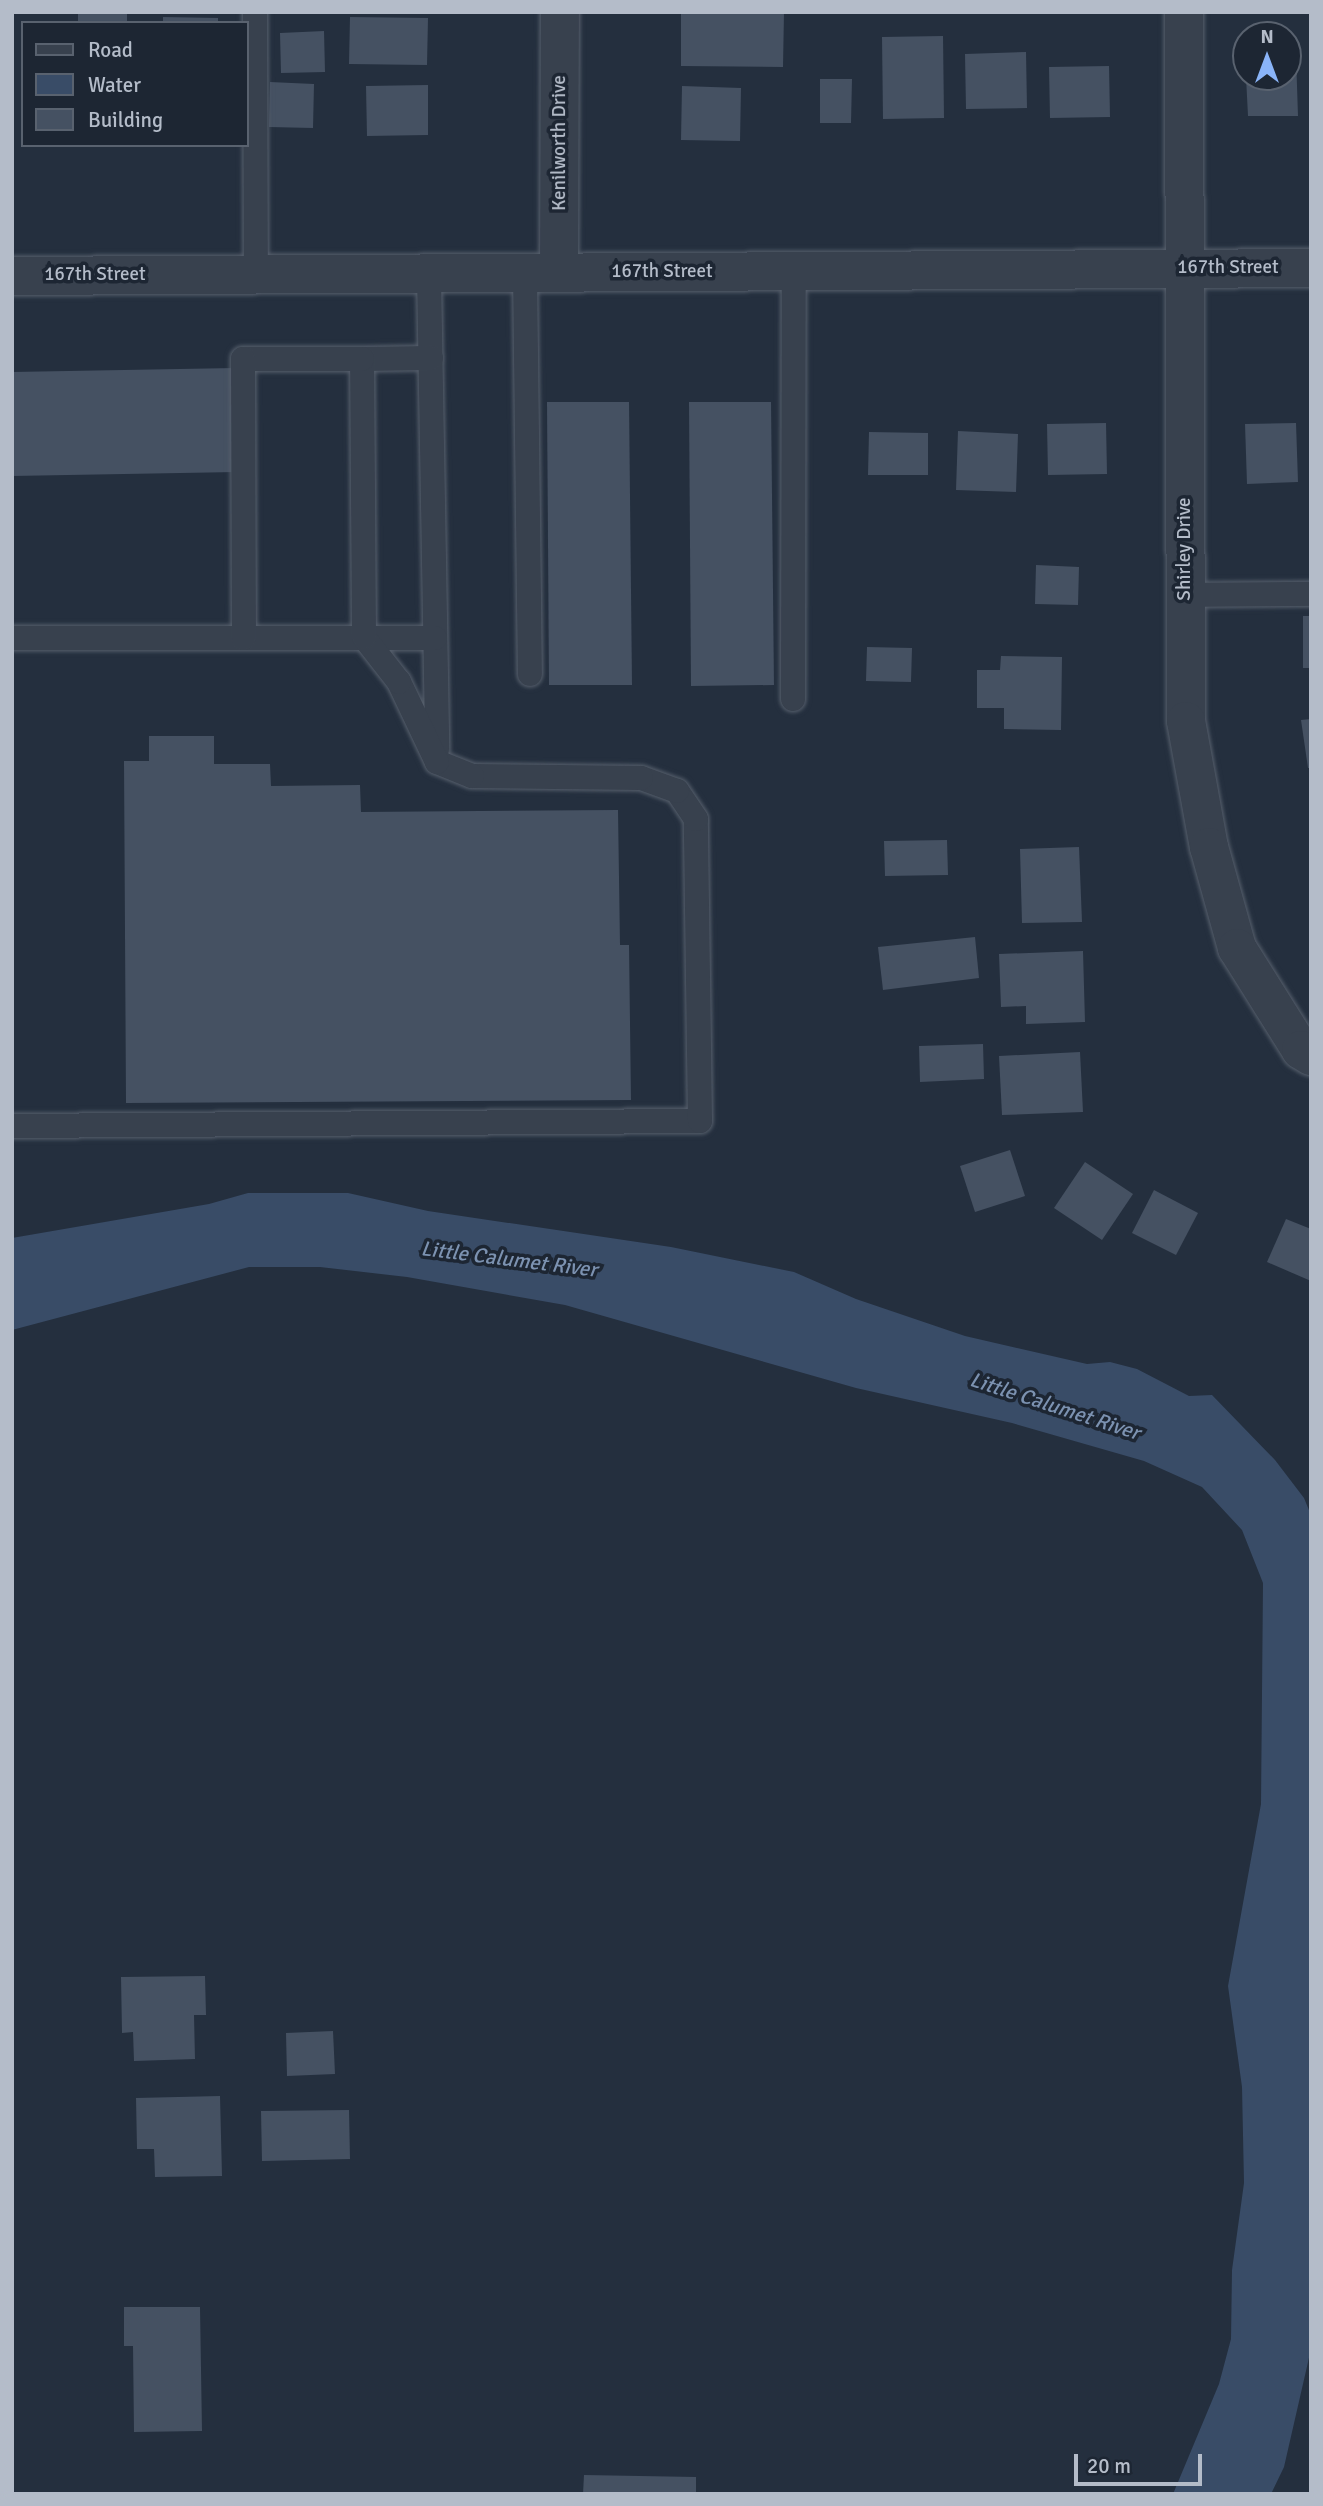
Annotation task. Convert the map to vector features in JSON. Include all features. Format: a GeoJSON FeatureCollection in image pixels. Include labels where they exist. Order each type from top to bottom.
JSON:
{"type":"FeatureCollection","features":[{"type":"Feature","properties":{"kind":"street","name":"Kenilworth Drive"},"geometry":{"type":"LineString","coordinates":[[542,273],[560,12]]}},
{"type":"Feature","properties":{"kind":"street","name":"Shirley Drive"},"geometry":{"type":"LineString","coordinates":[[1184,12],[1186,721],[1209,847],[1237,948],[1307,1049]]}},
{"type":"Feature","properties":{"kind":"street","name":"167th Street"},"geometry":{"type":"LineString","coordinates":[[12,276],[1311,268]]}},
{"type":"Feature","properties":{"kind":"lane"},"geometry":{"type":"LineString","coordinates":[[255,12],[256,274]]}},
{"type":"Feature","properties":{"kind":"lane"},"geometry":{"type":"LineString","coordinates":[[793,699],[794,271]]}},
{"type":"Feature","properties":{"kind":"lane"},"geometry":{"type":"LineString","coordinates":[[530,674],[542,273]]}},
{"type":"Feature","properties":{"kind":"lane"},"geometry":{"type":"LineString","coordinates":[[429,274],[437,762]]}},
{"type":"Feature","properties":{"kind":"lane"},"geometry":{"type":"LineString","coordinates":[[244,638],[243,359],[430,358]]}},
{"type":"Feature","properties":{"kind":"lane"},"geometry":{"type":"LineString","coordinates":[[12,1126],[700,1121],[696,819],[677,791],[641,778],[472,776],[437,762],[399,682],[364,637],[362,359]]}},
{"type":"Feature","properties":{"kind":"lane"},"geometry":{"type":"LineString","coordinates":[[1185,595],[1311,594]]}},
{"type":"Feature","properties":{"kind":"lane"},"geometry":{"type":"LineString","coordinates":[[12,638],[435,638]]}},
{"type":"Feature","properties":{"kind":"water","name":"Little Calumet River"},"geometry":{"type":"Polygon","coordinates":[[[248,1193],[348,1193],[428,1211],[671,1247],[794,1272],[856,1299],[965,1336],[1087,1364],[1110,1362],[1137,1369],[1189,1396],[1212,1395],[1275,1460],[1304,1498],[1311,1515],[1311,2349],[1284,2467],[1271,2494],[1173,2494],[1219,2384],[1231,2339],[1232,2270],[1244,2183],[1242,2087],[1228,1986],[1261,1804],[1263,1583],[1242,1530],[1202,1487],[1144,1461],[1012,1423],[856,1388],[565,1305],[407,1277],[320,1267],[249,1267],[12,1330],[12,1238],[209,1204],[248,1193]]]}},
{"type":"Feature","properties":{"kind":"building"},"geometry":{"type":"Polygon","coordinates":[[[78,12],[127,12],[127,21],[78,21],[78,12]]]}},
{"type":"Feature","properties":{"kind":"building"},"geometry":{"type":"Polygon","coordinates":[[[681,12],[784,12],[783,67],[681,66],[681,12]]]}},
{"type":"Feature","properties":{"kind":"building"},"geometry":{"type":"Polygon","coordinates":[[[163,17],[218,18],[218,21],[163,21],[163,17]]]}},
{"type":"Feature","properties":{"kind":"building"},"geometry":{"type":"Polygon","coordinates":[[[350,17],[428,18],[427,65],[349,64],[350,17]]]}},
{"type":"Feature","properties":{"kind":"building"},"geometry":{"type":"Polygon","coordinates":[[[324,31],[325,72],[281,73],[280,33],[324,31]]]}},
{"type":"Feature","properties":{"kind":"building"},"geometry":{"type":"Polygon","coordinates":[[[943,36],[944,118],[883,119],[882,37],[943,36]]]}},
{"type":"Feature","properties":{"kind":"building"},"geometry":{"type":"Polygon","coordinates":[[[1026,52],[1027,108],[966,109],[965,54],[1026,52]]]}},
{"type":"Feature","properties":{"kind":"building"},"geometry":{"type":"Polygon","coordinates":[[[1109,66],[1110,117],[1050,118],[1049,67],[1109,66]]]}},
{"type":"Feature","properties":{"kind":"building"},"geometry":{"type":"Polygon","coordinates":[[[820,79],[852,79],[851,123],[820,123],[820,79]]]}},
{"type":"Feature","properties":{"kind":"building"},"geometry":{"type":"Polygon","coordinates":[[[270,82],[314,84],[313,128],[269,127],[270,82]]]}},
{"type":"Feature","properties":{"kind":"building"},"geometry":{"type":"Polygon","coordinates":[[[428,85],[428,135],[367,136],[366,86],[428,85]]]}},
{"type":"Feature","properties":{"kind":"building"},"geometry":{"type":"Polygon","coordinates":[[[682,86],[741,88],[740,141],[681,140],[682,86]]]}},
{"type":"Feature","properties":{"kind":"building"},"geometry":{"type":"Polygon","coordinates":[[[1247,91],[1297,91],[1298,116],[1248,116],[1247,91]]]}},
{"type":"Feature","properties":{"kind":"building"},"geometry":{"type":"Polygon","coordinates":[[[235,368],[237,472],[12,476],[12,372],[235,368]]]}},
{"type":"Feature","properties":{"kind":"building"},"geometry":{"type":"Polygon","coordinates":[[[547,402],[629,402],[632,685],[549,685],[547,402]]]}},
{"type":"Feature","properties":{"kind":"building"},"geometry":{"type":"Polygon","coordinates":[[[689,402],[771,402],[774,685],[691,686],[689,402]]]}},
{"type":"Feature","properties":{"kind":"building"},"geometry":{"type":"Polygon","coordinates":[[[1106,423],[1107,474],[1048,475],[1047,424],[1106,423]]]}},
{"type":"Feature","properties":{"kind":"building"},"geometry":{"type":"Polygon","coordinates":[[[1296,423],[1298,482],[1247,484],[1245,424],[1296,423]]]}},
{"type":"Feature","properties":{"kind":"building"},"geometry":{"type":"Polygon","coordinates":[[[958,431],[1018,434],[1016,492],[956,490],[958,431]]]}},
{"type":"Feature","properties":{"kind":"building"},"geometry":{"type":"Polygon","coordinates":[[[869,432],[928,433],[928,475],[868,475],[869,432]]]}},
{"type":"Feature","properties":{"kind":"building"},"geometry":{"type":"Polygon","coordinates":[[[1036,565],[1079,567],[1078,605],[1035,604],[1036,565]]]}},
{"type":"Feature","properties":{"kind":"building"},"geometry":{"type":"Polygon","coordinates":[[[1303,616],[1311,616],[1311,668],[1303,668],[1303,616]]]}},
{"type":"Feature","properties":{"kind":"building"},"geometry":{"type":"Polygon","coordinates":[[[867,647],[912,648],[911,682],[866,681],[867,647]]]}},
{"type":"Feature","properties":{"kind":"building"},"geometry":{"type":"Polygon","coordinates":[[[1001,656],[1062,657],[1061,730],[1004,729],[1004,708],[977,708],[977,670],[1000,670],[1001,656]]]}},
{"type":"Feature","properties":{"kind":"building"},"geometry":{"type":"Polygon","coordinates":[[[1311,719],[1311,768],[1308,768],[1301,720],[1311,719]]]}},
{"type":"Feature","properties":{"kind":"building"},"geometry":{"type":"Polygon","coordinates":[[[149,736],[214,736],[214,764],[270,764],[271,786],[360,785],[361,812],[618,810],[620,945],[629,945],[631,1100],[126,1103],[124,761],[149,761],[149,736]]]}},
{"type":"Feature","properties":{"kind":"building"},"geometry":{"type":"Polygon","coordinates":[[[947,840],[948,875],[885,876],[884,841],[947,840]]]}},
{"type":"Feature","properties":{"kind":"building"},"geometry":{"type":"Polygon","coordinates":[[[1079,847],[1082,922],[1022,923],[1020,849],[1079,847]]]}},
{"type":"Feature","properties":{"kind":"building"},"geometry":{"type":"Polygon","coordinates":[[[975,937],[979,978],[883,990],[878,947],[975,937]]]}},
{"type":"Feature","properties":{"kind":"building"},"geometry":{"type":"Polygon","coordinates":[[[1083,951],[1085,1022],[1026,1024],[1026,1006],[1001,1007],[999,954],[1083,951]]]}},
{"type":"Feature","properties":{"kind":"building"},"geometry":{"type":"Polygon","coordinates":[[[983,1044],[984,1079],[920,1082],[919,1046],[983,1044]]]}},
{"type":"Feature","properties":{"kind":"building"},"geometry":{"type":"Polygon","coordinates":[[[1080,1052],[1083,1112],[1002,1115],[999,1056],[1080,1052]]]}},
{"type":"Feature","properties":{"kind":"building"},"geometry":{"type":"Polygon","coordinates":[[[1010,1150],[1025,1196],[975,1212],[960,1166],[1010,1150]]]}},
{"type":"Feature","properties":{"kind":"building"},"geometry":{"type":"Polygon","coordinates":[[[1085,1162],[1133,1194],[1102,1240],[1054,1208],[1085,1162]]]}},
{"type":"Feature","properties":{"kind":"building"},"geometry":{"type":"Polygon","coordinates":[[[1154,1190],[1198,1213],[1176,1255],[1132,1233],[1154,1190]]]}},
{"type":"Feature","properties":{"kind":"building"},"geometry":{"type":"Polygon","coordinates":[[[1286,1219],[1311,1229],[1311,1281],[1267,1262],[1286,1219]]]}},
{"type":"Feature","properties":{"kind":"building"},"geometry":{"type":"Polygon","coordinates":[[[205,1976],[206,2015],[194,2015],[195,2059],[134,2061],[133,2032],[122,2033],[121,1977],[205,1976]]]}},
{"type":"Feature","properties":{"kind":"building"},"geometry":{"type":"Polygon","coordinates":[[[333,2031],[335,2074],[287,2076],[286,2033],[333,2031]]]}},
{"type":"Feature","properties":{"kind":"building"},"geometry":{"type":"Polygon","coordinates":[[[220,2096],[222,2176],[155,2177],[154,2149],[137,2149],[136,2098],[220,2096]]]}},
{"type":"Feature","properties":{"kind":"building"},"geometry":{"type":"Polygon","coordinates":[[[349,2110],[350,2159],[262,2161],[261,2111],[349,2110]]]}},
{"type":"Feature","properties":{"kind":"building"},"geometry":{"type":"Polygon","coordinates":[[[124,2307],[200,2307],[202,2431],[134,2432],[133,2346],[124,2346],[124,2307]]]}},
{"type":"Feature","properties":{"kind":"building"},"geometry":{"type":"Polygon","coordinates":[[[584,2475],[696,2477],[696,2494],[583,2494],[584,2475]]]}}]}
